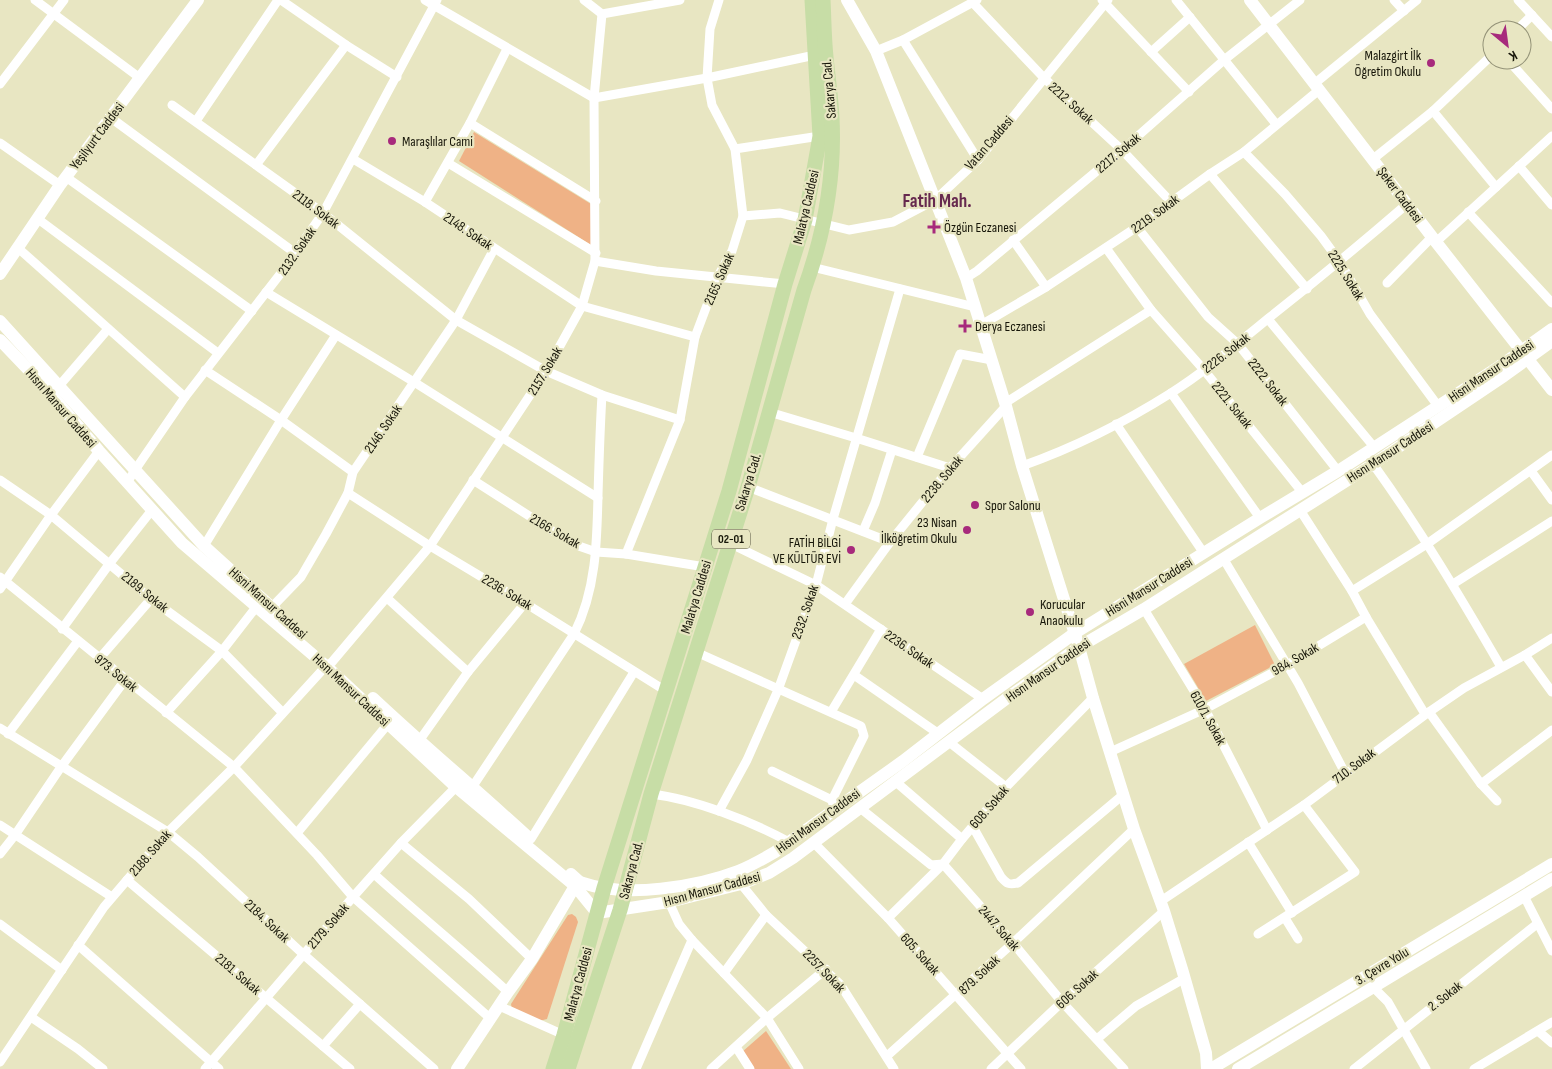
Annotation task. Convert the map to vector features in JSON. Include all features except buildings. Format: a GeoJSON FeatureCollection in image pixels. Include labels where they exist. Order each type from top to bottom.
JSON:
{"type":"FeatureCollection","features":[{"type":"Feature","properties":{"kind":"main road","name":"Yeşilyurt Caddesi"},"geometry":{"type":"LineString","coordinates":[[0,274],[63,181],[198,0]]}},
{"type":"Feature","properties":{"kind":"main road","name":"Malatya Caddesi"},"geometry":{"type":"LineString","coordinates":[[552,1069],[564,1035],[604,888],[729,491],[784,284],[805,220],[820,136],[812,0]]}},
{"type":"Feature","properties":{"kind":"main road","name":"Sakarya Cad."},"geometry":{"type":"LineString","coordinates":[[568,1069],[626,891],[651,794],[748,487],[824,224],[831,172],[832,118],[823,0]]}},
{"type":"Feature","properties":{"kind":"main road"},"geometry":{"type":"LineString","coordinates":[[847,0],[876,51],[966,278],[1006,404],[1022,466],[1075,633],[1093,698],[1134,829],[1163,906],[1206,1053],[1213,1068]]}},
{"type":"Feature","properties":{"kind":"main road","name":"Şeker Caddesi"},"geometry":{"type":"LineString","coordinates":[[1250,0],[1552,390]]}},
{"type":"Feature","properties":{"kind":"main road","name":"Hisni Mansur Caddesi"},"geometry":{"type":"LineString","coordinates":[[0,321],[204,546],[272,607],[329,664],[474,786],[581,883],[626,891],[662,889],[711,879],[736,872],[756,863],[789,842],[833,805],[944,738],[983,699],[1075,633],[1203,552],[1338,471],[1500,366],[1525,354],[1552,329]]}},
{"type":"Feature","properties":{"kind":"main road","name":"Hısnı Mansur Caddesi"},"geometry":{"type":"LineString","coordinates":[[0,340],[44,386],[99,451],[182,543],[329,664],[388,724],[456,787],[575,886],[597,913],[669,902],[741,884],[770,873],[896,782],[944,738],[1006,699],[1079,647],[1144,609],[1373,464],[1496,382],[1525,354],[1552,341]]}},
{"type":"Feature","properties":{"kind":"main road","name":"3. Çevre Yolu"},"geometry":{"type":"LineString","coordinates":[[1213,1068],[1552,864]]}},
{"type":"Feature","properties":{"kind":"main road","name":"3. Çevre Yolu"},"geometry":{"type":"LineString","coordinates":[[1238,1069],[1552,879]]}},
{"type":"Feature","properties":{"kind":"main road"},"geometry":{"type":"LineString","coordinates":[[457,1069],[532,959],[575,886]]}},
{"type":"Feature","properties":{"kind":"street"},"geometry":{"type":"LineString","coordinates":[[35,0],[140,78]]}},
{"type":"Feature","properties":{"kind":"street"},"geometry":{"type":"LineString","coordinates":[[0,84],[64,0]]}},
{"type":"Feature","properties":{"kind":"street"},"geometry":{"type":"LineString","coordinates":[[196,121],[279,0],[397,77]]}},
{"type":"Feature","properties":{"kind":"street"},"geometry":{"type":"LineString","coordinates":[[584,0],[602,14],[680,0]]}},
{"type":"Feature","properties":{"kind":"street","name":"2165. Sokak"},"geometry":{"type":"LineString","coordinates":[[626,554],[680,420],[696,337],[718,276],[732,251],[743,216],[735,149],[712,105],[707,78],[710,29],[719,0]]}},
{"type":"Feature","properties":{"kind":"street"},"geometry":{"type":"LineString","coordinates":[[1176,0],[1276,124]]}},
{"type":"Feature","properties":{"kind":"street","name":"2217. Sokak"},"geometry":{"type":"LineString","coordinates":[[966,278],[1122,150],[1224,60],[1300,0]]}},
{"type":"Feature","properties":{"kind":"street"},"geometry":{"type":"LineString","coordinates":[[1394,0],[1404,12]]}},
{"type":"Feature","properties":{"kind":"street"},"geometry":{"type":"LineString","coordinates":[[1316,87],[1417,0]]}},
{"type":"Feature","properties":{"kind":"street"},"geometry":{"type":"LineString","coordinates":[[1518,0],[1552,37]]}},
{"type":"Feature","properties":{"kind":"street"},"geometry":{"type":"LineString","coordinates":[[432,2],[594,98],[707,78],[815,55]]}},
{"type":"Feature","properties":{"kind":"street","name":"2132. Sokak"},"geometry":{"type":"LineString","coordinates":[[128,483],[135,470],[205,370],[295,254],[323,213],[397,77],[432,2]]}},
{"type":"Feature","properties":{"kind":"street"},"geometry":{"type":"LineString","coordinates":[[876,51],[903,40],[975,2]]}},
{"type":"Feature","properties":{"kind":"street","name":"2212. Sokak"},"geometry":{"type":"LineString","coordinates":[[975,2],[1044,78],[1122,150],[1170,202]]}},
{"type":"Feature","properties":{"kind":"street"},"geometry":{"type":"LineString","coordinates":[[1105,2],[1188,92]]}},
{"type":"Feature","properties":{"kind":"street","name":"Vatan Caddesi"},"geometry":{"type":"LineString","coordinates":[[743,216],[780,213],[849,230],[874,227],[893,222],[935,200],[978,160],[1105,2]]}},
{"type":"Feature","properties":{"kind":"street","name":"2157. Sokak"},"geometry":{"type":"LineString","coordinates":[[329,664],[430,546],[546,371],[582,306],[596,257],[594,98],[602,14]]}},
{"type":"Feature","properties":{"kind":"street"},"geometry":{"type":"LineString","coordinates":[[1527,20],[1532,15]]}},
{"type":"Feature","properties":{"kind":"street"},"geometry":{"type":"LineString","coordinates":[[1151,52],[1190,17]]}},
{"type":"Feature","properties":{"kind":"street"},"geometry":{"type":"LineString","coordinates":[[903,40],[978,160]]}},
{"type":"Feature","properties":{"kind":"street"},"geometry":{"type":"LineString","coordinates":[[256,165],[346,45]]}},
{"type":"Feature","properties":{"kind":"street"},"geometry":{"type":"LineString","coordinates":[[425,202],[470,123],[507,48]]}},
{"type":"Feature","properties":{"kind":"street"},"geometry":{"type":"LineString","coordinates":[[1373,159],[1433,111],[1482,64]]}},
{"type":"Feature","properties":{"kind":"street"},"geometry":{"type":"LineString","coordinates":[[1517,70],[1552,109]]}},
{"type":"Feature","properties":{"kind":"street","name":"2219. Sokak"},"geometry":{"type":"LineString","coordinates":[[981,324],[1046,287],[1106,248],[1244,152],[1316,87]]}},
{"type":"Feature","properties":{"kind":"street","name":"2118. Sokak"},"geometry":{"type":"LineString","coordinates":[[172,105],[323,213],[456,320],[546,371],[602,395],[680,420]]}},
{"type":"Feature","properties":{"kind":"street"},"geometry":{"type":"LineString","coordinates":[[1433,111],[1496,187]]}},
{"type":"Feature","properties":{"kind":"street"},"geometry":{"type":"LineString","coordinates":[[111,118],[295,254]]}},
{"type":"Feature","properties":{"kind":"street"},"geometry":{"type":"LineString","coordinates":[[470,123],[596,201]]}},
{"type":"Feature","properties":{"kind":"street"},"geometry":{"type":"LineString","coordinates":[[735,149],[820,136]]}},
{"type":"Feature","properties":{"kind":"street"},"geometry":{"type":"LineString","coordinates":[[1387,283],[1552,136]]}},
{"type":"Feature","properties":{"kind":"street"},"geometry":{"type":"LineString","coordinates":[[0,143],[63,181],[252,310]]}},
{"type":"Feature","properties":{"kind":"street","name":"2225. Sokak"},"geometry":{"type":"LineString","coordinates":[[1244,152],[1285,194],[1321,236],[1340,262],[1370,314],[1438,406]]}},
{"type":"Feature","properties":{"kind":"street","name":"2148. Sokak"},"geometry":{"type":"LineString","coordinates":[[353,159],[425,202],[582,306],[696,337]]}},
{"type":"Feature","properties":{"kind":"street"},"geometry":{"type":"LineString","coordinates":[[448,163],[596,257],[656,271],[784,284]]}},
{"type":"Feature","properties":{"kind":"street"},"geometry":{"type":"LineString","coordinates":[[1519,166],[1552,205]]}},
{"type":"Feature","properties":{"kind":"street"},"geometry":{"type":"LineString","coordinates":[[1210,174],[1307,289]]}},
{"type":"Feature","properties":{"kind":"street","name":"2226. Sokak"},"geometry":{"type":"LineString","coordinates":[[1022,466],[1047,457],[1116,424],[1171,393],[1238,344],[1307,289],[1407,204]]}},
{"type":"Feature","properties":{"kind":"street"},"geometry":{"type":"LineString","coordinates":[[1468,212],[1552,303]]}},
{"type":"Feature","properties":{"kind":"street"},"geometry":{"type":"LineString","coordinates":[[38,218],[218,353]]}},
{"type":"Feature","properties":{"kind":"street","name":"2222. Sokak"},"geometry":{"type":"LineString","coordinates":[[1137,227],[1208,317],[1238,344],[1338,471]]}},
{"type":"Feature","properties":{"kind":"street"},"geometry":{"type":"LineString","coordinates":[[1013,240],[1046,287]]}},
{"type":"Feature","properties":{"kind":"street"},"geometry":{"type":"LineString","coordinates":[[18,248],[185,398]]}},
{"type":"Feature","properties":{"kind":"street","name":"2146. Sokak"},"geometry":{"type":"LineString","coordinates":[[272,607],[301,576],[348,493],[353,472],[456,320],[494,248]]}},
{"type":"Feature","properties":{"kind":"street","name":"2221. Sokak"},"geometry":{"type":"LineString","coordinates":[[1106,248],[1151,310],[1204,370],[1302,492]]}},
{"type":"Feature","properties":{"kind":"street"},"geometry":{"type":"LineString","coordinates":[[812,267],[975,307]]}},
{"type":"Feature","properties":{"kind":"street","name":"2332. Sokak"},"geometry":{"type":"LineString","coordinates":[[718,811],[748,760],[778,690],[816,584],[856,438],[900,289]]}},
{"type":"Feature","properties":{"kind":"street"},"geometry":{"type":"LineString","coordinates":[[266,292],[414,382],[598,498]]}},
{"type":"Feature","properties":{"kind":"street","name":"2238. Sokak"},"geometry":{"type":"LineString","coordinates":[[845,604],[890,542],[950,468],[1006,404],[1151,310]]}},
{"type":"Feature","properties":{"kind":"street"},"geometry":{"type":"LineString","coordinates":[[1268,319],[1374,447]]}},
{"type":"Feature","properties":{"kind":"street"},"geometry":{"type":"LineString","coordinates":[[59,386],[108,329]]}},
{"type":"Feature","properties":{"kind":"street"},"geometry":{"type":"LineString","coordinates":[[204,546],[281,420],[336,335]]}},
{"type":"Feature","properties":{"kind":"street"},"geometry":{"type":"LineString","coordinates":[[917,458],[960,354],[992,360]]}},
{"type":"Feature","properties":{"kind":"street"},"geometry":{"type":"LineString","coordinates":[[205,370],[281,420],[353,472]]}},
{"type":"Feature","properties":{"kind":"street"},"geometry":{"type":"LineString","coordinates":[[1171,393],[1260,518]]}},
{"type":"Feature","properties":{"kind":"street"},"geometry":{"type":"LineString","coordinates":[[474,786],[574,634],[581,620],[596,552],[602,395]]}},
{"type":"Feature","properties":{"kind":"street"},"geometry":{"type":"LineString","coordinates":[[769,412],[950,468]]}},
{"type":"Feature","properties":{"kind":"street"},"geometry":{"type":"LineString","coordinates":[[1116,424],[1203,552]]}},
{"type":"Feature","properties":{"kind":"street"},"geometry":{"type":"LineString","coordinates":[[863,531],[875,503],[892,450]]}},
{"type":"Feature","properties":{"kind":"street"},"geometry":{"type":"LineString","coordinates":[[2,583],[99,451]]}},
{"type":"Feature","properties":{"kind":"street"},"geometry":{"type":"LineString","coordinates":[[1352,591],[1427,544],[1552,455]]}},
{"type":"Feature","properties":{"kind":"street"},"geometry":{"type":"LineString","coordinates":[[1373,464],[1402,504],[1453,584],[1501,668]]}},
{"type":"Feature","properties":{"kind":"street"},"geometry":{"type":"LineString","coordinates":[[1531,471],[1552,500]]}},
{"type":"Feature","properties":{"kind":"street","name":"2189. Sokak"},"geometry":{"type":"LineString","coordinates":[[0,480],[51,515],[152,599],[222,651],[282,712]]}},
{"type":"Feature","properties":{"kind":"street","name":"2166. Sokak"},"geometry":{"type":"LineString","coordinates":[[473,480],[574,544],[596,552],[626,554],[705,567]]}},
{"type":"Feature","properties":{"kind":"street"},"geometry":{"type":"LineString","coordinates":[[748,487],[890,542]]}},
{"type":"Feature","properties":{"kind":"street","name":"2236. Sokak"},"geometry":{"type":"LineString","coordinates":[[348,493],[430,546],[666,691]]}},
{"type":"Feature","properties":{"kind":"street"},"geometry":{"type":"LineString","coordinates":[[62,629],[110,563],[152,510]]}},
{"type":"Feature","properties":{"kind":"street"},"geometry":{"type":"LineString","coordinates":[[1300,510],[1427,713],[1481,784],[1497,801]]}},
{"type":"Feature","properties":{"kind":"street"},"geometry":{"type":"LineString","coordinates":[[1453,584],[1552,521]]}},
{"type":"Feature","properties":{"kind":"street","name":"2236. Sokak"},"geometry":{"type":"LineString","coordinates":[[729,544],[816,584],[983,699]]}},
{"type":"Feature","properties":{"kind":"street"},"geometry":{"type":"LineString","coordinates":[[1223,558],[1298,683],[1345,773]]}},
{"type":"Feature","properties":{"kind":"street","name":"973. Sokak"},"geometry":{"type":"LineString","coordinates":[[2,583],[78,641],[234,767],[353,897],[491,1019]]}},
{"type":"Feature","properties":{"kind":"street"},"geometry":{"type":"LineString","coordinates":[[386,598],[468,672]]}},
{"type":"Feature","properties":{"kind":"street"},"geometry":{"type":"LineString","coordinates":[[99,659],[152,599]]}},
{"type":"Feature","properties":{"kind":"street"},"geometry":{"type":"LineString","coordinates":[[419,741],[468,672],[525,603]]}},
{"type":"Feature","properties":{"kind":"street"},"geometry":{"type":"LineString","coordinates":[[166,712],[222,651],[257,606]]}},
{"type":"Feature","properties":{"kind":"street","name":"610/1. Sokak"},"geometry":{"type":"LineString","coordinates":[[1144,609],[1205,709],[1267,830]]}},
{"type":"Feature","properties":{"kind":"street","name":"984. Sokak"},"geometry":{"type":"LineString","coordinates":[[1110,752],[1205,709],[1287,665],[1366,617]]}},
{"type":"Feature","properties":{"kind":"street"},"geometry":{"type":"LineString","coordinates":[[831,712],[881,629]]}},
{"type":"Feature","properties":{"kind":"street","name":"710. Sokak"},"geometry":{"type":"LineString","coordinates":[[1163,906],[1248,842],[1304,804],[1427,713],[1464,688],[1552,638]]}},
{"type":"Feature","properties":{"kind":"street"},"geometry":{"type":"LineString","coordinates":[[8,734],[78,641]]}},
{"type":"Feature","properties":{"kind":"street"},"geometry":{"type":"LineString","coordinates":[[696,652],[831,712],[858,725],[864,732],[864,736],[833,805],[772,772]]}},
{"type":"Feature","properties":{"kind":"street"},"geometry":{"type":"LineString","coordinates":[[1525,655],[1552,692]]}},
{"type":"Feature","properties":{"kind":"street","name":"2188. Sokak"},"geometry":{"type":"LineString","coordinates":[[0,1062],[112,897],[168,832],[234,767],[282,712],[329,664]]}},
{"type":"Feature","properties":{"kind":"street"},"geometry":{"type":"LineString","coordinates":[[531,839],[634,672]]}},
{"type":"Feature","properties":{"kind":"street"},"geometry":{"type":"LineString","coordinates":[[854,675],[944,738],[1006,787]]}},
{"type":"Feature","properties":{"kind":"street"},"geometry":{"type":"LineString","coordinates":[[0,854],[125,680]]}},
{"type":"Feature","properties":{"kind":"street","name":"608. Sokak"},"geometry":{"type":"LineString","coordinates":[[888,918],[943,864],[1006,787],[1093,698]]}},
{"type":"Feature","properties":{"kind":"street"},"geometry":{"type":"LineString","coordinates":[[297,834],[388,724]]}},
{"type":"Feature","properties":{"kind":"street","name":"2184. Sokak"},"geometry":{"type":"LineString","coordinates":[[0,728],[168,832],[434,1069]]}},
{"type":"Feature","properties":{"kind":"street"},"geometry":{"type":"LineString","coordinates":[[1481,784],[1552,730]]}},
{"type":"Feature","properties":{"kind":"street"},"geometry":{"type":"LineString","coordinates":[[896,782],[962,839]]}},
{"type":"Feature","properties":{"kind":"street","name":"2179. Sokak"},"geometry":{"type":"LineString","coordinates":[[207,1065],[401,843],[456,787]]}},
{"type":"Feature","properties":{"kind":"street"},"geometry":{"type":"LineString","coordinates":[[651,794],[718,811],[789,842]]}},
{"type":"Feature","properties":{"kind":"street"},"geometry":{"type":"LineString","coordinates":[[973,827],[1001,877],[1007,884],[1018,883],[1124,794]]}},
{"type":"Feature","properties":{"kind":"street"},"geometry":{"type":"LineString","coordinates":[[1258,934],[1289,916],[1355,872],[1304,804]]}},
{"type":"Feature","properties":{"kind":"street"},"geometry":{"type":"LineString","coordinates":[[860,808],[931,865],[943,864]]}},
{"type":"Feature","properties":{"kind":"street"},"geometry":{"type":"LineString","coordinates":[[0,825],[112,897]]}},
{"type":"Feature","properties":{"kind":"street","name":"879. Sokak"},"geometry":{"type":"LineString","coordinates":[[887,1056],[1013,943],[1134,829]]}},
{"type":"Feature","properties":{"kind":"street"},"geometry":{"type":"LineString","coordinates":[[1248,842],[1289,916],[1298,939]]}},
{"type":"Feature","properties":{"kind":"street"},"geometry":{"type":"LineString","coordinates":[[401,843],[469,899],[532,959]]}},
{"type":"Feature","properties":{"kind":"street","name":"605. Sokak"},"geometry":{"type":"LineString","coordinates":[[814,843],[888,918],[1021,1069]]}},
{"type":"Feature","properties":{"kind":"street","name":"2447. Sokak"},"geometry":{"type":"LineString","coordinates":[[943,864],[1062,1002],[1124,1069]]}},
{"type":"Feature","properties":{"kind":"street"},"geometry":{"type":"LineString","coordinates":[[374,874],[444,936],[462,949],[508,992]]}},
{"type":"Feature","properties":{"kind":"street","name":"2181. Sokak"},"geometry":{"type":"LineString","coordinates":[[127,880],[350,1069]]}},
{"type":"Feature","properties":{"kind":"street","name":"2257. Sokak"},"geometry":{"type":"LineString","coordinates":[[741,884],[766,915],[840,984],[894,1069]]}},
{"type":"Feature","properties":{"kind":"street"},"geometry":{"type":"LineString","coordinates":[[1524,896],[1552,951]]}},
{"type":"Feature","properties":{"kind":"street"},"geometry":{"type":"LineString","coordinates":[[669,902],[679,924],[767,1018],[800,1069]]}},
{"type":"Feature","properties":{"kind":"street","name":"606. Sokak"},"geometry":{"type":"LineString","coordinates":[[991,1069],[1163,906]]}},
{"type":"Feature","properties":{"kind":"street"},"geometry":{"type":"LineString","coordinates":[[724,973],[766,915]]}},
{"type":"Feature","properties":{"kind":"street"},"geometry":{"type":"LineString","coordinates":[[0,924],[62,970]]}},
{"type":"Feature","properties":{"kind":"street","name":"2. Sokak"},"geometry":{"type":"LineString","coordinates":[[1354,1069],[1537,924]]}},
{"type":"Feature","properties":{"kind":"street"},"geometry":{"type":"LineString","coordinates":[[636,1069],[692,940]]}},
{"type":"Feature","properties":{"kind":"street"},"geometry":{"type":"LineString","coordinates":[[78,945],[207,1065],[219,1069]]}},
{"type":"Feature","properties":{"kind":"street"},"geometry":{"type":"LineString","coordinates":[[711,1069],[767,1018],[826,969]]}},
{"type":"Feature","properties":{"kind":"street"},"geometry":{"type":"LineString","coordinates":[[1097,1039],[1136,1006],[1185,978]]}},
{"type":"Feature","properties":{"kind":"street"},"geometry":{"type":"LineString","coordinates":[[1373,987],[1388,1002],[1426,1069]]}},
{"type":"Feature","properties":{"kind":"street"},"geometry":{"type":"LineString","coordinates":[[323,1046],[360,1004]]}},
{"type":"Feature","properties":{"kind":"street"},"geometry":{"type":"LineString","coordinates":[[499,1006],[564,1035]]}},
{"type":"Feature","properties":{"kind":"street"},"geometry":{"type":"LineString","coordinates":[[31,1017],[78,1049],[103,1069]]}},
{"type":"Feature","properties":{"kind":"street"},"geometry":{"type":"LineString","coordinates":[[1474,1069],[1552,1022]]}},
{"type":"Feature","properties":{"kind":"street"},"geometry":{"type":"LineString","coordinates":[[1538,1031],[1552,1043]]}},
{"type":"Feature","properties":{"kind":"street"},"geometry":{"type":"LineString","coordinates":[[736,1047],[750,1069]]}},
{"type":"Feature","properties":{"kind":"shaded area"},"geometry":{"type":"Polygon","coordinates":[[[474,132],[591,204],[591,245],[459,161],[474,132]]]}},
{"type":"Feature","properties":{"kind":"shaded area"},"geometry":{"type":"Polygon","coordinates":[[[1255,625],[1275,665],[1206,701],[1184,664],[1255,625]]]}},
{"type":"Feature","properties":{"kind":"shaded area"},"geometry":{"type":"Polygon","coordinates":[[[572,914],[578,922],[547,1019],[539,1021],[512,1010],[511,1004],[568,915],[572,914]]]}},
{"type":"Feature","properties":{"kind":"shaded area"},"geometry":{"type":"Polygon","coordinates":[[[766,1031],[791,1069],[754,1069],[742,1052],[766,1031]]]}},
{"type":"Feature","properties":{"kind":"place","name":"Malazgirt İlk Öğretim Okulu"},"geometry":{"type":"Point","coordinates":[1431,63]}},
{"type":"Feature","properties":{"kind":"place","name":"Maraşlılar Cami"},"geometry":{"type":"Point","coordinates":[392,141]}},
{"type":"Feature","properties":{"kind":"place","name":"Özgün Eczanesi"},"geometry":{"type":"Point","coordinates":[934,227]}},
{"type":"Feature","properties":{"kind":"place","name":"Derya Eczanesi"},"geometry":{"type":"Point","coordinates":[965,326]}},
{"type":"Feature","properties":{"kind":"place","name":"Spor Salonu"},"geometry":{"type":"Point","coordinates":[975,505]}},
{"type":"Feature","properties":{"kind":"place","name":"23 Nisan İlköğretim Okulu"},"geometry":{"type":"Point","coordinates":[967,530]}},
{"type":"Feature","properties":{"kind":"place","name":"FATİH BİLGİ VE KÜLTÜR EVİ"},"geometry":{"type":"Point","coordinates":[851,550]}},
{"type":"Feature","properties":{"kind":"place","name":"Korucular Anaokulu"},"geometry":{"type":"Point","coordinates":[1030,612]}},
{"type":"Feature","properties":{"kind":"district","name":"Fatih Mah."},"geometry":{"type":"Point","coordinates":[937,201]}}]}
